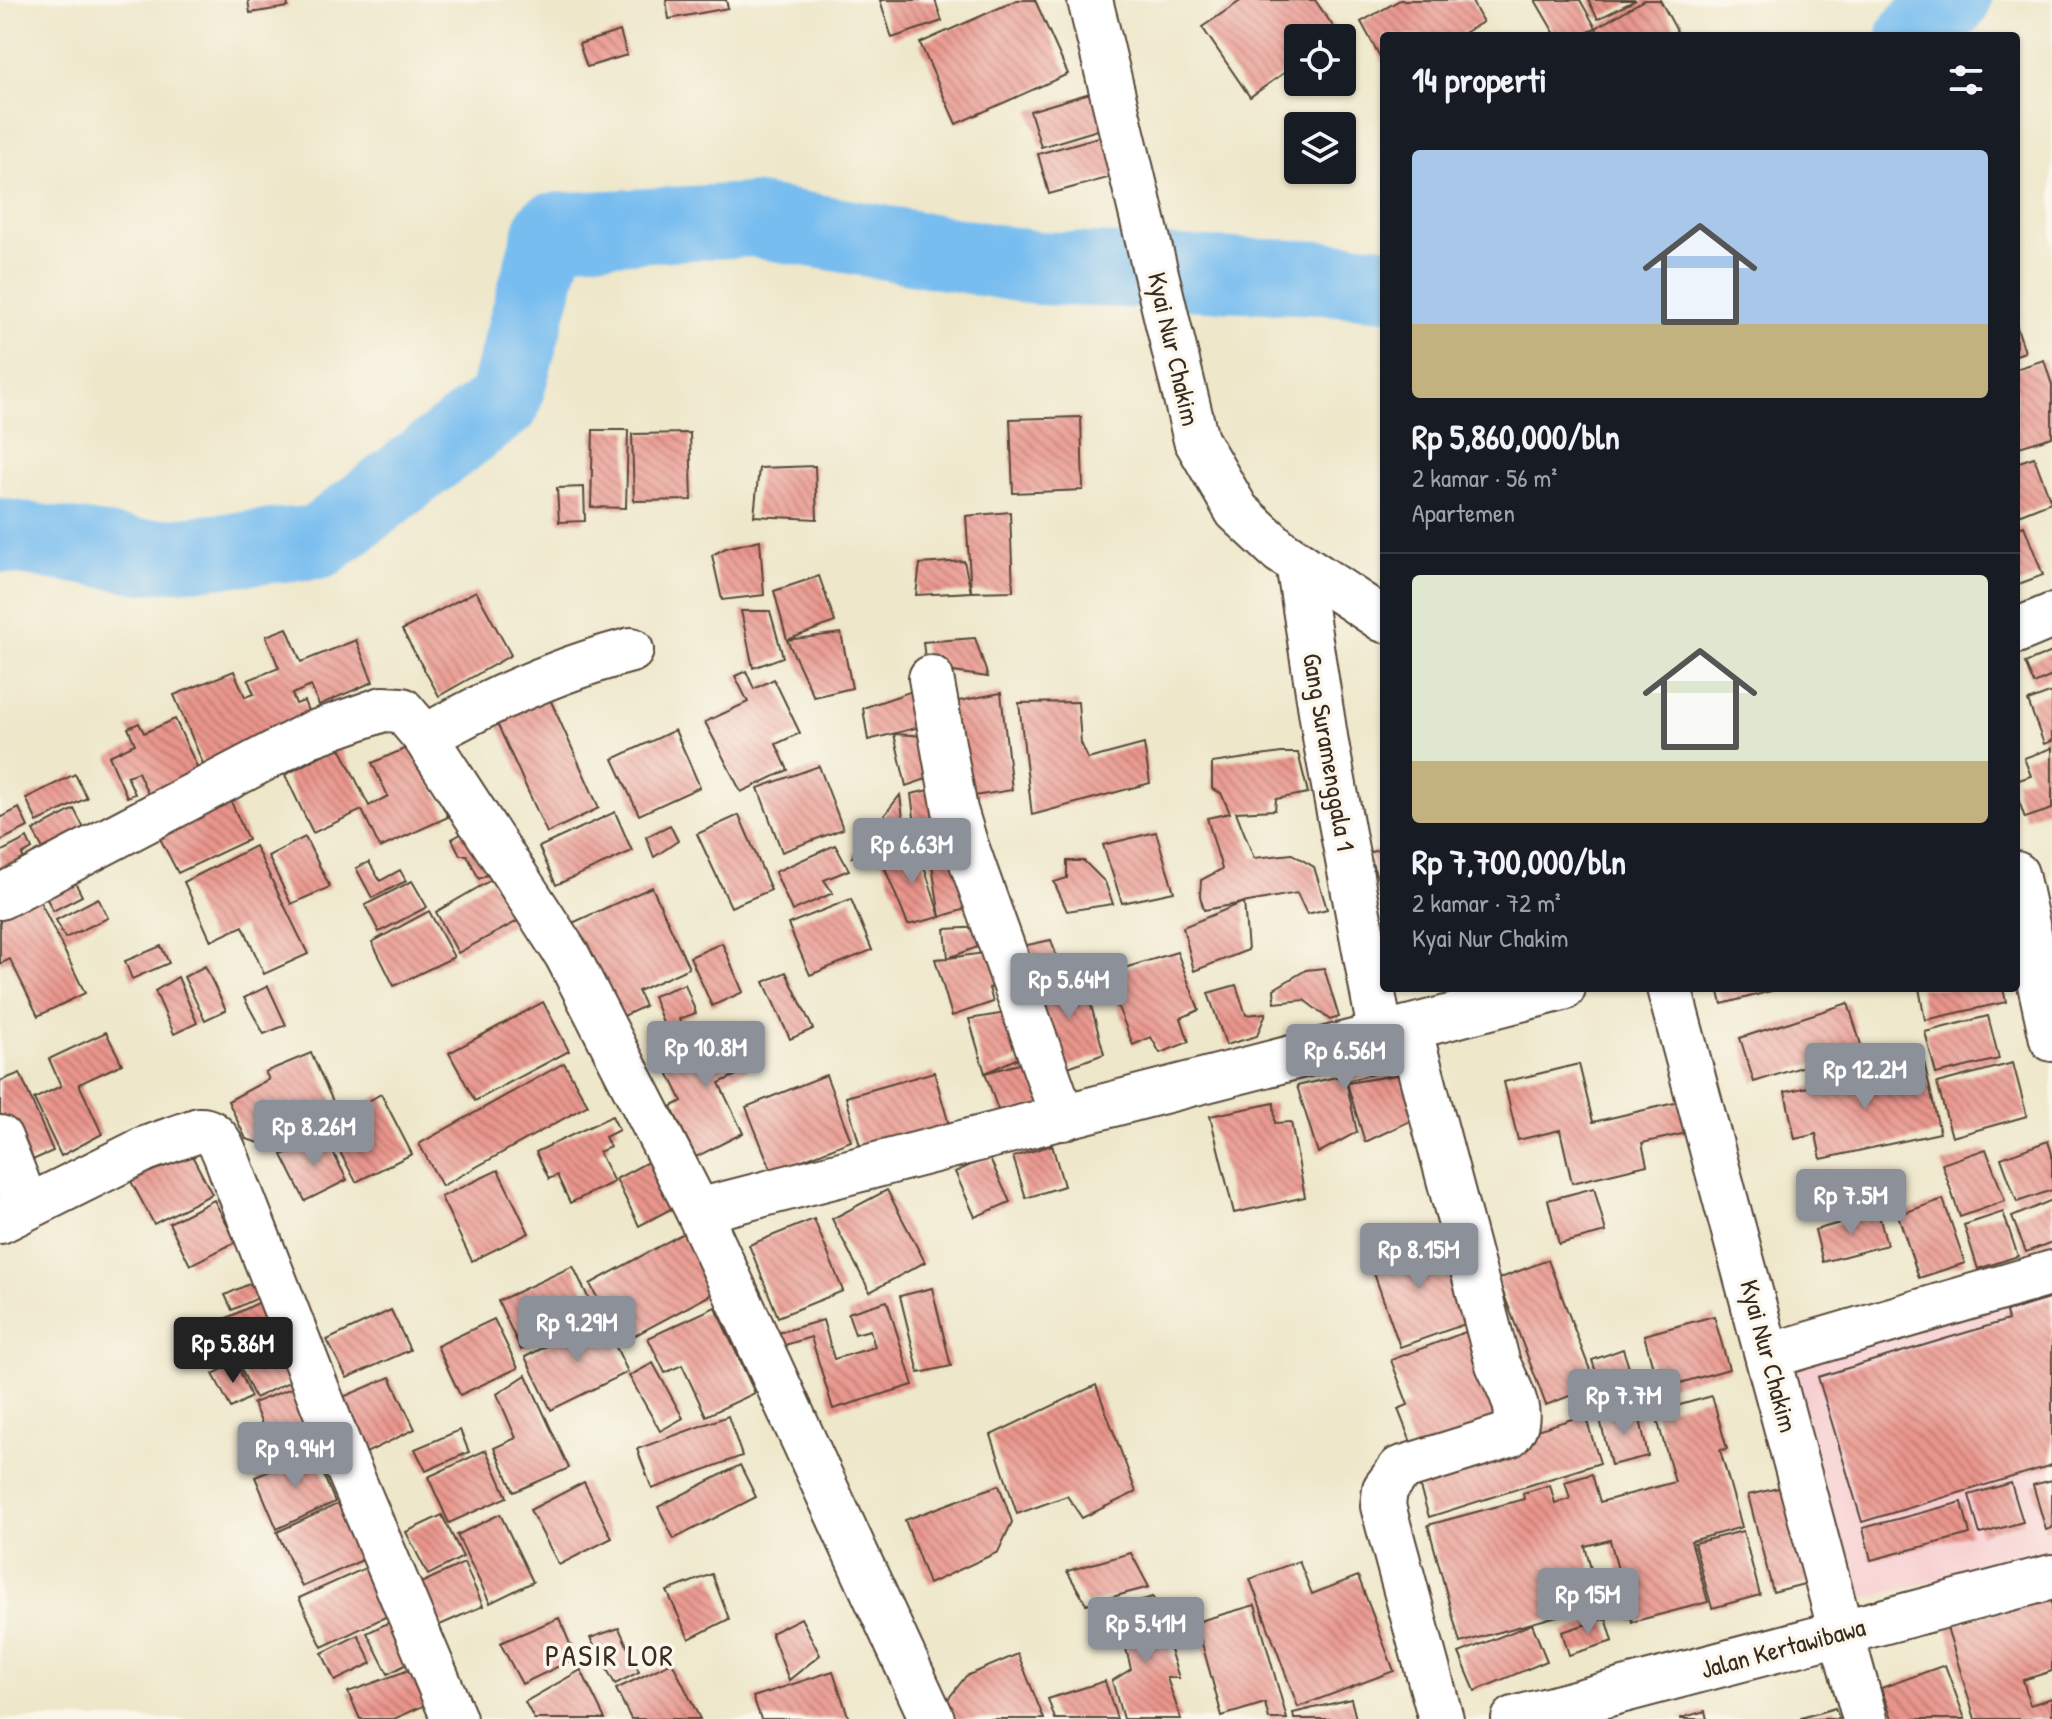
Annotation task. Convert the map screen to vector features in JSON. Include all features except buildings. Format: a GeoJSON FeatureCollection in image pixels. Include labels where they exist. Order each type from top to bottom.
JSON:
{"type":"FeatureCollection","features":[{"type":"Feature","properties":{"kind":"street","name":"Kyai Nur Chakim"},"geometry":{"type":"LineString","coordinates":[[1090,0],[1196,440],[1237,511],[1280,551],[1380,617]]}},
{"type":"Feature","properties":{"kind":"street","name":"Gang Suramenggala 1"},"geometry":{"type":"LineString","coordinates":[[1298,563],[1326,743],[1380,969]]}},
{"type":"Feature","properties":{"kind":"street"},"geometry":{"type":"LineString","coordinates":[[2020,629],[2052,616]]}},
{"type":"Feature","properties":{"kind":"street"},"geometry":{"type":"LineString","coordinates":[[425,737],[472,711],[584,662],[631,650]]}},
{"type":"Feature","properties":{"kind":"street"},"geometry":{"type":"LineString","coordinates":[[931,678],[955,810],[1063,1118]]}},
{"type":"Feature","properties":{"kind":"street"},"geometry":{"type":"LineString","coordinates":[[0,897],[309,735],[383,709],[402,710],[425,737],[567,955],[698,1211],[932,1719]]}},
{"type":"Feature","properties":{"kind":"street"},"geometry":{"type":"LineString","coordinates":[[2020,887],[2045,969],[2052,1039]]}},
{"type":"Feature","properties":{"kind":"street","name":"Gang Suramenggala 1"},"geometry":{"type":"LineString","coordinates":[[1385,992],[1395,1032],[1498,1364],[1519,1415],[1515,1429],[1509,1435],[1400,1469],[1385,1489],[1383,1506],[1441,1719]]}},
{"type":"Feature","properties":{"kind":"street"},"geometry":{"type":"LineString","coordinates":[[698,1211],[1548,992]]}},
{"type":"Feature","properties":{"kind":"street","name":"Kyai Nur Chakim"},"geometry":{"type":"LineString","coordinates":[[1670,992],[1865,1719]]}},
{"type":"Feature","properties":{"kind":"street"},"geometry":{"type":"LineString","coordinates":[[0,1138],[13,1214],[145,1149],[199,1130],[215,1135],[345,1461],[454,1719]]}},
{"type":"Feature","properties":{"kind":"street"},"geometry":{"type":"LineString","coordinates":[[1769,1356],[2052,1273]]}},
{"type":"Feature","properties":{"kind":"street","name":"Jalan Kertawibawa"},"geometry":{"type":"LineString","coordinates":[[1514,1719],[2052,1577]]}},
{"type":"Feature","properties":{"kind":"shaded area"},"geometry":{"type":"Polygon","coordinates":[[[2052,1249],[2052,1550],[1826,1609],[1759,1340],[2052,1249]]]}},
{"type":"Feature","properties":{"kind":"waterway"},"geometry":{"type":"LineString","coordinates":[[1918,32],[1954,0]]}},
{"type":"Feature","properties":{"kind":"waterway"},"geometry":{"type":"LineString","coordinates":[[0,535],[143,557],[319,542],[504,402],[551,230],[751,220],[1036,268],[1380,283]]}},
{"type":"Feature","properties":{"kind":"district","name":"PASIR LOR"},"geometry":{"type":"Point","coordinates":[610,1656]}}]}
